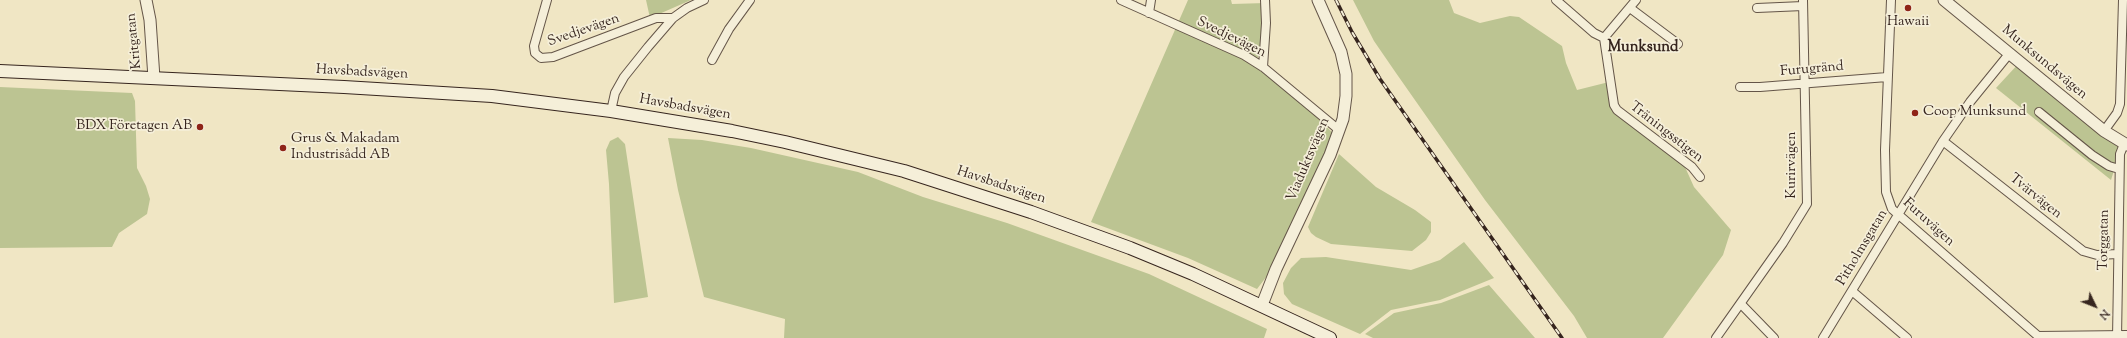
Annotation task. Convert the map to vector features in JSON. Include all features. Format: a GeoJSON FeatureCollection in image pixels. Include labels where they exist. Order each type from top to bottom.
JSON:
{"type":"FeatureCollection","features":[{"type":"Feature","properties":{"kind":"main road","name":"Havsbadsvägen"},"geometry":{"type":"LineString","coordinates":[[0,71],[425,91],[492,96],[611,111],[785,142],[897,169],[948,184],[1124,246],[1262,305],[1330,338]]}},
{"type":"Feature","properties":{"kind":"street","name":"Kritgatan"},"geometry":{"type":"LineString","coordinates":[[146,0],[150,20],[154,78]]}},
{"type":"Feature","properties":{"kind":"street","name":"Svedjevägen"},"geometry":{"type":"LineString","coordinates":[[547,0],[534,46],[535,53],[542,58],[553,57],[656,18],[673,18]]}},
{"type":"Feature","properties":{"kind":"street"},"geometry":{"type":"LineString","coordinates":[[611,111],[616,93],[624,77],[673,18],[687,8],[704,0]]}},
{"type":"Feature","properties":{"kind":"street"},"geometry":{"type":"LineString","coordinates":[[712,60],[729,29],[750,0]]}},
{"type":"Feature","properties":{"kind":"street","name":"Svedjevägen"},"geometry":{"type":"LineString","coordinates":[[1121,0],[1244,55],[1263,67],[1339,130]]}},
{"type":"Feature","properties":{"kind":"street"},"geometry":{"type":"LineString","coordinates":[[1149,13],[1151,0]]}},
{"type":"Feature","properties":{"kind":"street"},"geometry":{"type":"LineString","coordinates":[[1263,67],[1266,23],[1265,0]]}},
{"type":"Feature","properties":{"kind":"street","name":"Viaduktsvägen"},"geometry":{"type":"LineString","coordinates":[[1262,305],[1276,269],[1330,155],[1343,119],[1346,96],[1346,74],[1341,52],[1318,0]]}},
{"type":"Feature","properties":{"kind":"street"},"geometry":{"type":"LineString","coordinates":[[1556,0],[1594,33],[1604,38],[1636,0]]}},
{"type":"Feature","properties":{"kind":"street","name":"Furuvägen"},"geometry":{"type":"LineString","coordinates":[[1891,0],[1885,150],[1886,192],[1892,209],[2036,337],[2127,335]]}},
{"type":"Feature","properties":{"kind":"street","name":"Munksundsvägen"},"geometry":{"type":"LineString","coordinates":[[1944,0],[2104,131],[2126,144]]}},
{"type":"Feature","properties":{"kind":"street"},"geometry":{"type":"LineString","coordinates":[[2104,131],[2120,108],[2123,0]]}},
{"type":"Feature","properties":{"kind":"street","name":"Kurirvägen"},"geometry":{"type":"LineString","coordinates":[[1716,338],[1806,206],[1803,3],[1757,8]]}},
{"type":"Feature","properties":{"kind":"street"},"geometry":{"type":"LineString","coordinates":[[1630,8],[1678,44]]}},
{"type":"Feature","properties":{"kind":"street","name":"Träningsstigen"},"geometry":{"type":"LineString","coordinates":[[1604,38],[1616,109],[1623,116],[1692,167],[1700,177]]}},
{"type":"Feature","properties":{"kind":"street","name":"Pitholmsgatan"},"geometry":{"type":"LineString","coordinates":[[1823,338],[1943,141],[1970,102],[2009,54]]}},
{"type":"Feature","properties":{"kind":"street","name":"Furugränd"},"geometry":{"type":"LineString","coordinates":[[1740,87],[1760,88],[1888,77]]}},
{"type":"Feature","properties":{"kind":"street"},"geometry":{"type":"LineString","coordinates":[[2039,112],[2092,155],[2109,166],[2119,169]]}},
{"type":"Feature","properties":{"kind":"street","name":"Tvärvägen"},"geometry":{"type":"LineString","coordinates":[[1943,141],[2083,251],[2097,255],[2118,254]]}},
{"type":"Feature","properties":{"kind":"street","name":"Torggatan"},"geometry":{"type":"LineString","coordinates":[[2117,336],[2119,169],[2120,154],[2126,144]]}},
{"type":"Feature","properties":{"kind":"street"},"geometry":{"type":"LineString","coordinates":[[1852,291],[1907,338]]}},
{"type":"Feature","properties":{"kind":"street"},"geometry":{"type":"LineString","coordinates":[[1740,304],[1774,338]]}},
{"type":"Feature","properties":{"kind":"green space"},"geometry":{"type":"Polygon","coordinates":[[[646,0],[691,0],[650,18],[646,0]]]}},
{"type":"Feature","properties":{"kind":"green space"},"geometry":{"type":"Polygon","coordinates":[[[1188,0],[1231,0],[1232,4],[1266,3],[1262,47],[1254,66],[1294,95],[1340,140],[1280,259],[1257,289],[1188,258],[1091,222],[1188,0]]]}},
{"type":"Feature","properties":{"kind":"green space"},"geometry":{"type":"Polygon","coordinates":[[[1353,0],[1449,0],[1454,13],[1480,23],[1510,16],[1519,17],[1562,46],[1566,63],[1577,90],[1609,82],[1612,94],[1629,121],[1685,167],[1694,187],[1731,230],[1723,255],[1663,338],[1587,338],[1574,316],[1485,200],[1396,73],[1374,41],[1353,0]]]}},
{"type":"Feature","properties":{"kind":"green space"},"geometry":{"type":"Polygon","coordinates":[[[2020,62],[2123,141],[2111,180],[1996,88],[2020,62]]]}},
{"type":"Feature","properties":{"kind":"green space"},"geometry":{"type":"Polygon","coordinates":[[[0,87],[132,93],[135,101],[137,168],[146,186],[150,199],[147,214],[119,233],[112,247],[0,248],[0,87]]]}},
{"type":"Feature","properties":{"kind":"green space"},"geometry":{"type":"Polygon","coordinates":[[[618,137],[625,144],[648,297],[614,303],[609,184],[606,150],[610,141],[618,137]]]}},
{"type":"Feature","properties":{"kind":"green space"},"geometry":{"type":"Polygon","coordinates":[[[668,138],[702,140],[751,148],[858,172],[923,197],[1007,223],[1149,274],[1267,329],[1264,338],[784,338],[785,319],[704,297],[678,190],[668,138]]]}},
{"type":"Feature","properties":{"kind":"green space"},"geometry":{"type":"Polygon","coordinates":[[[1339,154],[1376,187],[1415,210],[1431,222],[1431,232],[1426,240],[1412,251],[1331,244],[1311,233],[1308,227],[1339,154]]]}},
{"type":"Feature","properties":{"kind":"green space"},"geometry":{"type":"Polygon","coordinates":[[[1464,242],[1494,278],[1440,300],[1391,310],[1360,334],[1292,304],[1284,294],[1283,283],[1291,268],[1301,258],[1326,257],[1411,270],[1440,260],[1464,242]]]}},
{"type":"Feature","properties":{"kind":"green space"},"geometry":{"type":"Polygon","coordinates":[[[1489,285],[1535,338],[1373,338],[1365,334],[1394,313],[1441,303],[1489,285]]]}},
{"type":"Feature","properties":{"kind":"railway"},"geometry":{"type":"LineString","coordinates":[[1336,0],[1352,32],[1380,79],[1562,338]]}},
{"type":"Feature","properties":{"kind":"place","name":"Hawaii"},"geometry":{"type":"Point","coordinates":[1908,8]}},
{"type":"Feature","properties":{"kind":"place","name":"Coop Munksund"},"geometry":{"type":"Point","coordinates":[1915,113]}},
{"type":"Feature","properties":{"kind":"place","name":"BDX Företagen AB"},"geometry":{"type":"Point","coordinates":[200,127]}},
{"type":"Feature","properties":{"kind":"place","name":"Grus & Makadam Industrisådd AB"},"geometry":{"type":"Point","coordinates":[283,148]}},
{"type":"Feature","properties":{"kind":"district","name":"Munksund"},"geometry":{"type":"Point","coordinates":[1643,48]}}]}
